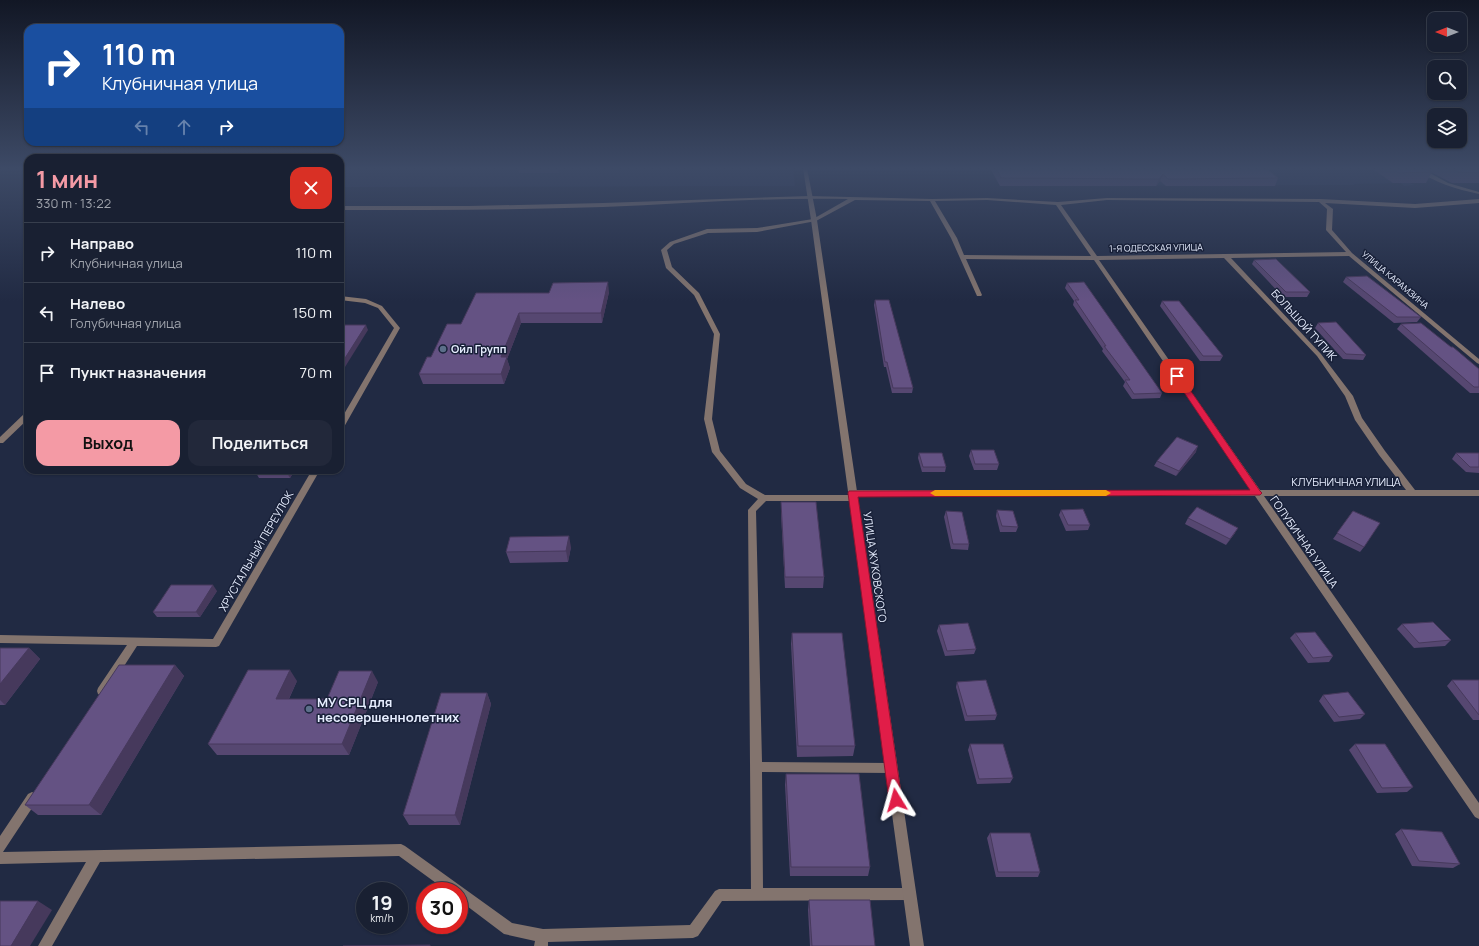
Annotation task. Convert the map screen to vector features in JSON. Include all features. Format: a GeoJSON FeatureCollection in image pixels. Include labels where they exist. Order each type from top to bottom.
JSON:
{"type":"FeatureCollection","features":[{"type":"Feature","properties":{"kind":"street","name":"УЛИЦА ЖУКОВСКОГО"},"geometry":{"type":"LineString","coordinates":[[813,212],[917,946]]}},
{"type":"Feature","properties":{"kind":"street"},"geometry":{"type":"LineString","coordinates":[[757,895],[752,510],[764,498],[743,486],[716,452],[708,418],[717,334],[697,294],[669,268],[664,250],[672,243],[707,231],[757,230],[814,220],[828,212]]}},
{"type":"Feature","properties":{"kind":"street"},"geometry":{"type":"LineString","coordinates":[[939,212],[954,238],[979,295]]}},
{"type":"Feature","properties":{"kind":"street","name":"ГОЛУБИЧНАЯ УЛИЦА"},"geometry":{"type":"LineString","coordinates":[[1064,212],[1479,813]]}},
{"type":"Feature","properties":{"kind":"street","name":"УЛИЦА КАРАМЗИНА"},"geometry":{"type":"LineString","coordinates":[[1330,212],[1329,230],[1350,254],[1479,362]]}},
{"type":"Feature","properties":{"kind":"street","name":"1-Я ОДЕССКАЯ УЛИЦА"},"geometry":{"type":"LineString","coordinates":[[963,257],[1096,258],[1350,254]]}},
{"type":"Feature","properties":{"kind":"street","name":"БОЛЬШОЙ ТУПИК"},"geometry":{"type":"LineString","coordinates":[[1225,255],[1319,355],[1349,396],[1358,418],[1382,453],[1413,493]]}},
{"type":"Feature","properties":{"kind":"street"},"geometry":{"type":"LineString","coordinates":[[344,298],[366,300],[380,307],[397,328],[344,420]]}},
{"type":"Feature","properties":{"kind":"street"},"geometry":{"type":"LineString","coordinates":[[0,441],[24,419]]}},
{"type":"Feature","properties":{"kind":"street","name":"ХРУСТАЛЬНЫЙ ПЕРЕУЛОК"},"geometry":{"type":"LineString","coordinates":[[135,641],[216,643],[314,474]]}},
{"type":"Feature","properties":{"kind":"street","name":"КЛУБНИЧНАЯ УЛИЦА"},"geometry":{"type":"LineString","coordinates":[[764,498],[853,495],[1479,493]]}},
{"type":"Feature","properties":{"kind":"street"},"geometry":{"type":"LineString","coordinates":[[0,639],[135,641]]}},
{"type":"Feature","properties":{"kind":"street"},"geometry":{"type":"LineString","coordinates":[[96,701],[135,641]]}},
{"type":"Feature","properties":{"kind":"street"},"geometry":{"type":"LineString","coordinates":[[756,767],[891,768]]}},
{"type":"Feature","properties":{"kind":"street"},"geometry":{"type":"LineString","coordinates":[[0,847],[39,787]]}},
{"type":"Feature","properties":{"kind":"street"},"geometry":{"type":"LineString","coordinates":[[0,858],[401,850],[444,882]]}},
{"type":"Feature","properties":{"kind":"street"},"geometry":{"type":"LineString","coordinates":[[45,946],[97,856]]}},
{"type":"Feature","properties":{"kind":"street"},"geometry":{"type":"LineString","coordinates":[[468,899],[509,928],[542,941],[692,931],[719,895],[910,894]]}},
{"type":"Feature","properties":{"kind":"building"},"geometry":{"type":"Polygon","coordinates":[[[1276,259],[1310,292],[1286,292],[1254,260],[1276,259]]]}},
{"type":"Feature","properties":{"kind":"building"},"geometry":{"type":"Polygon","coordinates":[[[1367,276],[1421,317],[1397,317],[1346,277],[1367,276]]]}},
{"type":"Feature","properties":{"kind":"building"},"geometry":{"type":"Polygon","coordinates":[[[608,282],[601,313],[519,313],[501,357],[507,357],[501,374],[419,374],[427,357],[431,357],[447,324],[461,324],[476,293],[549,293],[553,283],[608,282]]]}},
{"type":"Feature","properties":{"kind":"building"},"geometry":{"type":"Polygon","coordinates":[[[1084,282],[1162,393],[1134,394],[1125,380],[1130,380],[1104,346],[1106,346],[1075,300],[1079,300],[1067,283],[1084,282]]]}},
{"type":"Feature","properties":{"kind":"building"},"geometry":{"type":"Polygon","coordinates":[[[875,300],[889,300],[913,388],[893,388],[887,362],[885,362],[875,300]]]}},
{"type":"Feature","properties":{"kind":"building"},"geometry":{"type":"Polygon","coordinates":[[[1162,301],[1179,301],[1223,356],[1203,356],[1162,301]]]}},
{"type":"Feature","properties":{"kind":"building"},"geometry":{"type":"Polygon","coordinates":[[[1336,322],[1366,355],[1346,354],[1318,323],[1336,322]]]}},
{"type":"Feature","properties":{"kind":"building"},"geometry":{"type":"Polygon","coordinates":[[[1421,323],[1479,369],[1479,387],[1474,387],[1401,324],[1421,323]]]}},
{"type":"Feature","properties":{"kind":"building"},"geometry":{"type":"Polygon","coordinates":[[[345,325],[366,325],[344,360],[345,325]]]}},
{"type":"Feature","properties":{"kind":"building"},"geometry":{"type":"Polygon","coordinates":[[[1177,437],[1198,446],[1179,471],[1157,461],[1177,437]]]}},
{"type":"Feature","properties":{"kind":"building"},"geometry":{"type":"Polygon","coordinates":[[[971,450],[994,450],[999,464],[975,464],[971,450]]]}},
{"type":"Feature","properties":{"kind":"building"},"geometry":{"type":"Polygon","coordinates":[[[919,453],[942,453],[946,467],[923,467],[919,453]]]}},
{"type":"Feature","properties":{"kind":"building"},"geometry":{"type":"Polygon","coordinates":[[[1456,453],[1479,453],[1479,467],[1470,467],[1456,453]]]}},
{"type":"Feature","properties":{"kind":"building"},"geometry":{"type":"Polygon","coordinates":[[[781,502],[816,502],[824,577],[785,577],[781,502]]]}},
{"type":"Feature","properties":{"kind":"building"},"geometry":{"type":"Polygon","coordinates":[[[1197,507],[1238,528],[1230,539],[1188,518],[1197,507]]]}},
{"type":"Feature","properties":{"kind":"building"},"geometry":{"type":"Polygon","coordinates":[[[1083,509],[1090,525],[1068,525],[1061,510],[1083,509]]]}},
{"type":"Feature","properties":{"kind":"building"},"geometry":{"type":"Polygon","coordinates":[[[997,510],[1013,511],[1018,527],[1002,526],[997,510]]]}},
{"type":"Feature","properties":{"kind":"building"},"geometry":{"type":"Polygon","coordinates":[[[946,511],[962,512],[969,544],[953,544],[946,511]]]}},
{"type":"Feature","properties":{"kind":"building"},"geometry":{"type":"Polygon","coordinates":[[[1353,511],[1380,523],[1364,547],[1337,533],[1353,511]]]}},
{"type":"Feature","properties":{"kind":"building"},"geometry":{"type":"Polygon","coordinates":[[[569,536],[566,551],[506,552],[510,537],[569,536]]]}},
{"type":"Feature","properties":{"kind":"building"},"geometry":{"type":"Polygon","coordinates":[[[171,585],[213,585],[196,612],[153,612],[171,585]]]}},
{"type":"Feature","properties":{"kind":"building"},"geometry":{"type":"Polygon","coordinates":[[[1433,622],[1451,640],[1419,643],[1402,624],[1433,622]]]}},
{"type":"Feature","properties":{"kind":"building"},"geometry":{"type":"Polygon","coordinates":[[[968,623],[976,649],[947,651],[939,625],[968,623]]]}},
{"type":"Feature","properties":{"kind":"building"},"geometry":{"type":"Polygon","coordinates":[[[1315,632],[1333,656],[1313,658],[1295,633],[1315,632]]]}},
{"type":"Feature","properties":{"kind":"building"},"geometry":{"type":"Polygon","coordinates":[[[792,633],[842,633],[855,746],[798,746],[792,633]]]}},
{"type":"Feature","properties":{"kind":"building"},"geometry":{"type":"Polygon","coordinates":[[[0,648],[29,648],[0,684],[0,648]]]}},
{"type":"Feature","properties":{"kind":"building"},"geometry":{"type":"Polygon","coordinates":[[[119,665],[175,665],[89,805],[25,805],[119,665]]]}},
{"type":"Feature","properties":{"kind":"building"},"geometry":{"type":"Polygon","coordinates":[[[248,670],[290,670],[276,699],[327,699],[339,671],[372,671],[342,744],[208,744],[248,670]]]}},
{"type":"Feature","properties":{"kind":"building"},"geometry":{"type":"Polygon","coordinates":[[[986,680],[997,715],[967,716],[957,682],[986,680]]]}},
{"type":"Feature","properties":{"kind":"building"},"geometry":{"type":"Polygon","coordinates":[[[1452,680],[1479,680],[1479,715],[1452,680]]]}},
{"type":"Feature","properties":{"kind":"building"},"geometry":{"type":"Polygon","coordinates":[[[1348,692],[1365,714],[1339,717],[1323,695],[1348,692]]]}},
{"type":"Feature","properties":{"kind":"building"},"geometry":{"type":"Polygon","coordinates":[[[441,693],[487,693],[455,815],[403,815],[441,693]]]}},
{"type":"Feature","properties":{"kind":"building"},"geometry":{"type":"Polygon","coordinates":[[[970,744],[1003,744],[1013,778],[979,779],[970,744]]]}},
{"type":"Feature","properties":{"kind":"building"},"geometry":{"type":"Polygon","coordinates":[[[1355,744],[1385,744],[1413,787],[1382,788],[1355,744]]]}},
{"type":"Feature","properties":{"kind":"building"},"geometry":{"type":"Polygon","coordinates":[[[786,774],[859,774],[870,867],[791,867],[786,774]]]}},
{"type":"Feature","properties":{"kind":"building"},"geometry":{"type":"Polygon","coordinates":[[[1401,829],[1442,832],[1460,864],[1419,861],[1401,829]]]}},
{"type":"Feature","properties":{"kind":"building"},"geometry":{"type":"Polygon","coordinates":[[[990,833],[1030,833],[1040,872],[998,872],[990,833]]]}},
{"type":"Feature","properties":{"kind":"building"},"geometry":{"type":"Polygon","coordinates":[[[809,900],[870,900],[875,946],[812,946],[809,900]]]}},
{"type":"Feature","properties":{"kind":"building"},"geometry":{"type":"Polygon","coordinates":[[[0,901],[38,901],[11,946],[0,946],[0,901]]]}},
{"type":"Feature","properties":{"kind":"building"},"geometry":{"type":"Polygon","coordinates":[[[430,945],[430,946],[343,946],[430,945]]]}},
{"type":"Feature","properties":{"kind":"slow traffic"},"geometry":{"type":"LineString","coordinates":[[935,493],[1106,493]]}},
{"type":"Feature","properties":{"kind":"place","name":"Ойл Групп"},"geometry":{"type":"Point","coordinates":[443,349]}},
{"type":"Feature","properties":{"kind":"place","name":"МУ СРЦ для несовершеннолетних"},"geometry":{"type":"Point","coordinates":[309,709]}},
{"type":"Feature","properties":{"kind":"route"},"geometry":{"type":"LineString","coordinates":[[896,800],[852,493],[1257,493],[1177,376]]}}]}
